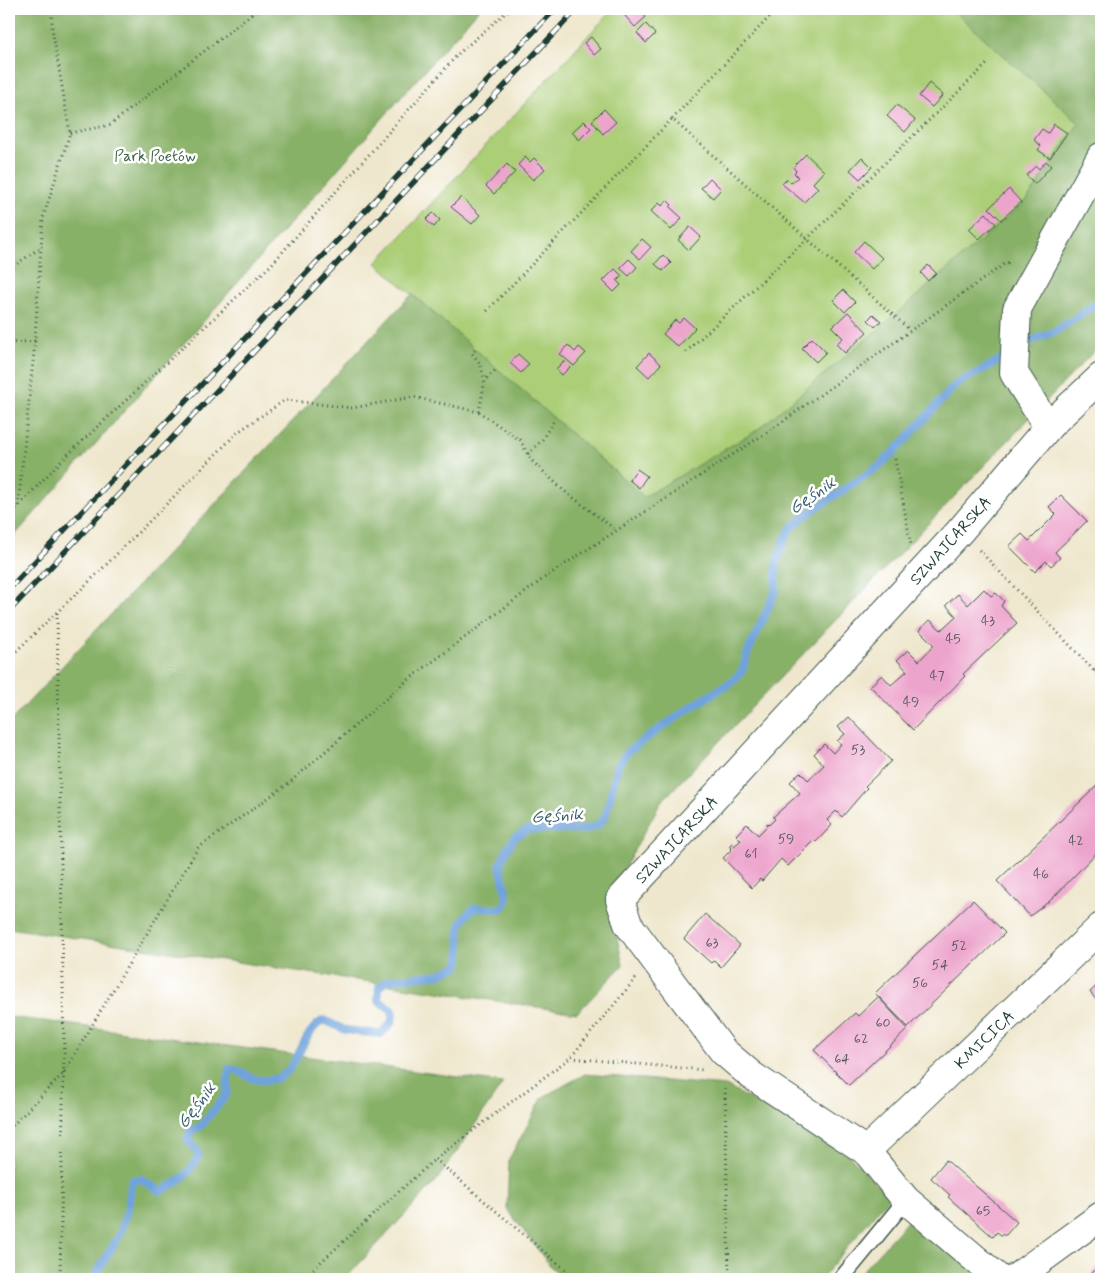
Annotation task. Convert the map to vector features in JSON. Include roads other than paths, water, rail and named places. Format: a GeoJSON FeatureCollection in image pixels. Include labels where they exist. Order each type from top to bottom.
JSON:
{"type":"FeatureCollection","features":[{"type":"Feature","properties":{"kind":"street"},"geometry":{"type":"LineString","coordinates":[[1051,424],[1041,416],[1014,373],[1016,309],[1101,158]]}},
{"type":"Feature","properties":{"kind":"street","name":"SZWAJCARSKA"},"geometry":{"type":"LineString","coordinates":[[999,1279],[906,1200],[866,1151],[738,1074],[723,1051],[628,924],[620,900],[960,531],[1051,424],[1101,378]]}},
{"type":"Feature","properties":{"kind":"street","name":"KMICICA"},"geometry":{"type":"LineString","coordinates":[[866,1151],[1101,927]]}},
{"type":"Feature","properties":{"kind":"street"},"geometry":{"type":"LineString","coordinates":[[1014,1279],[1101,1216]]}},
{"type":"Feature","properties":{"kind":"lane"},"geometry":{"type":"LineString","coordinates":[[841,1279],[906,1200]]}},
{"type":"Feature","properties":{"kind":"waterway","name":"Gęśnik"},"geometry":{"type":"LineString","coordinates":[[1021,347],[1030,341],[1056,331],[1101,301]]}},
{"type":"Feature","properties":{"kind":"waterway","name":"Gęśnik"},"geometry":{"type":"LineString","coordinates":[[93,1279],[120,1234],[128,1208],[132,1180],[141,1179],[160,1191],[179,1181],[192,1167],[199,1154],[187,1139],[192,1130],[201,1126],[227,1094],[229,1069],[260,1080],[279,1077],[287,1072],[293,1064],[308,1035],[324,1020],[345,1030],[380,1034],[390,1024],[393,1014],[392,1010],[378,1000],[379,987],[388,980],[440,974],[458,966],[461,950],[459,930],[466,916],[474,908],[500,909],[506,903],[507,896],[500,865],[515,837],[527,830],[583,830],[597,826],[605,817],[618,765],[628,751],[688,709],[733,681],[742,671],[747,654],[776,590],[776,568],[781,548],[791,528],[812,511],[879,466],[899,447],[956,384],[1010,355]]}},
{"type":"Feature","properties":{"kind":"railway"},"geometry":{"type":"LineString","coordinates":[[9,589],[555,9]]}},
{"type":"Feature","properties":{"kind":"railway"},"geometry":{"type":"LineString","coordinates":[[9,611],[577,9]]}},
{"type":"Feature","properties":{"kind":"park label","name":"Park Poetów"},"geometry":{"type":"Point","coordinates":[155,155]}}]}
